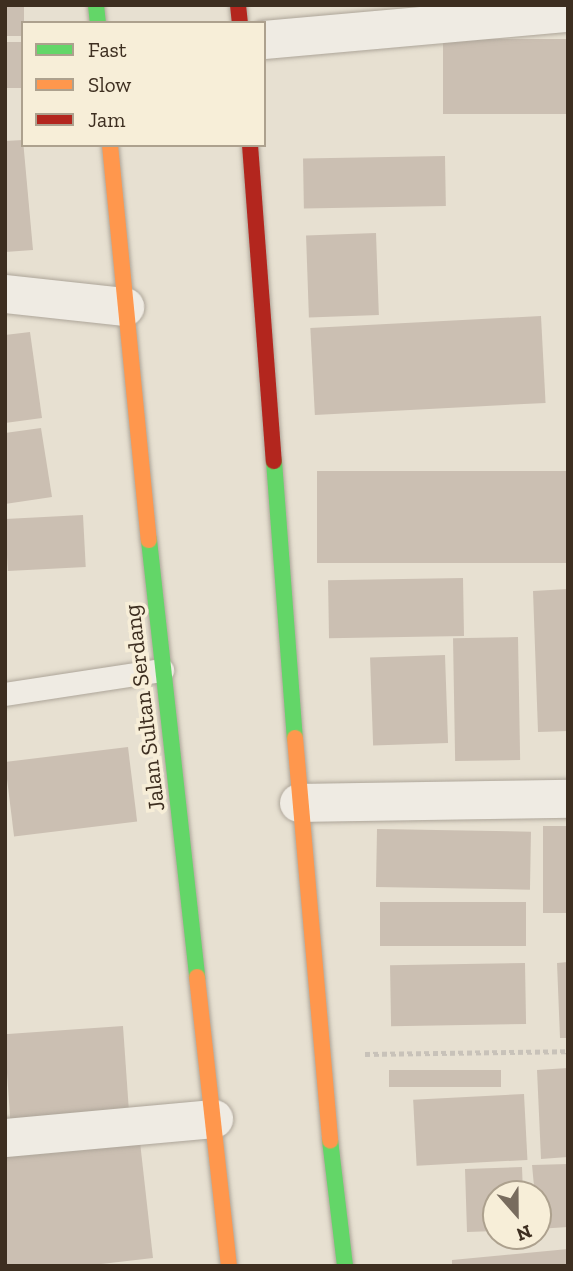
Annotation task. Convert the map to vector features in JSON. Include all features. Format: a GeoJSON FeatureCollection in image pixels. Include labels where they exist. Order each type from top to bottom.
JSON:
{"type":"FeatureCollection","features":[{"type":"Feature","properties":{"kind":"highway","name":"Jalan Sultan Serdang"},"geometry":{"type":"LineString","coordinates":[[110,147],[162,670],[229,1266]]}},
{"type":"Feature","properties":{"kind":"highway"},"geometry":{"type":"LineString","coordinates":[[250,147],[319,1055],[345,1266]]}},
{"type":"Feature","properties":{"kind":"street"},"geometry":{"type":"LineString","coordinates":[[266,40],[568,13]]}},
{"type":"Feature","properties":{"kind":"street"},"geometry":{"type":"LineString","coordinates":[[5,294],[125,307]]}},
{"type":"Feature","properties":{"kind":"street"},"geometry":{"type":"LineString","coordinates":[[299,803],[568,799]]}},
{"type":"Feature","properties":{"kind":"street"},"geometry":{"type":"LineString","coordinates":[[5,1138],[214,1119]]}},
{"type":"Feature","properties":{"kind":"lane"},"geometry":{"type":"LineString","coordinates":[[5,694],[162,670]]}},
{"type":"Feature","properties":{"kind":"path"},"geometry":{"type":"LineString","coordinates":[[319,1055],[568,1051]]}},
{"type":"Feature","properties":{"kind":"building"},"geometry":{"type":"Polygon","coordinates":[[[5,5],[24,5],[21,36],[5,36],[5,5]]]}},
{"type":"Feature","properties":{"kind":"building"},"geometry":{"type":"Polygon","coordinates":[[[443,39],[568,39],[568,114],[443,114],[443,39]]]}},
{"type":"Feature","properties":{"kind":"building"},"geometry":{"type":"Polygon","coordinates":[[[5,42],[21,42],[21,88],[5,88],[5,42]]]}},
{"type":"Feature","properties":{"kind":"building"},"geometry":{"type":"Polygon","coordinates":[[[21,140],[21,147],[24,147],[33,250],[5,252],[5,141],[21,140]]]}},
{"type":"Feature","properties":{"kind":"building"},"geometry":{"type":"Polygon","coordinates":[[[445,156],[446,206],[304,208],[303,158],[445,156]]]}},
{"type":"Feature","properties":{"kind":"building"},"geometry":{"type":"Polygon","coordinates":[[[376,233],[379,315],[309,317],[306,235],[376,233]]]}},
{"type":"Feature","properties":{"kind":"building"},"geometry":{"type":"Polygon","coordinates":[[[541,316],[546,403],[315,415],[310,328],[541,316]]]}},
{"type":"Feature","properties":{"kind":"building"},"geometry":{"type":"Polygon","coordinates":[[[30,332],[42,418],[5,423],[5,335],[30,332]]]}},
{"type":"Feature","properties":{"kind":"building"},"geometry":{"type":"Polygon","coordinates":[[[41,428],[52,497],[5,504],[5,433],[41,428]]]}},
{"type":"Feature","properties":{"kind":"building"},"geometry":{"type":"Polygon","coordinates":[[[317,471],[568,471],[568,563],[317,563],[317,471]]]}},
{"type":"Feature","properties":{"kind":"building"},"geometry":{"type":"Polygon","coordinates":[[[83,515],[86,567],[8,571],[5,519],[83,515]]]}},
{"type":"Feature","properties":{"kind":"building"},"geometry":{"type":"Polygon","coordinates":[[[463,578],[464,636],[329,638],[328,580],[463,578]]]}},
{"type":"Feature","properties":{"kind":"building"},"geometry":{"type":"Polygon","coordinates":[[[568,589],[568,731],[538,732],[533,591],[568,589]]]}},
{"type":"Feature","properties":{"kind":"building"},"geometry":{"type":"Polygon","coordinates":[[[518,637],[520,760],[455,761],[453,638],[518,637]]]}},
{"type":"Feature","properties":{"kind":"building"},"geometry":{"type":"Polygon","coordinates":[[[445,655],[448,743],[373,746],[370,658],[445,655]]]}},
{"type":"Feature","properties":{"kind":"building"},"geometry":{"type":"Polygon","coordinates":[[[128,747],[137,821],[14,837],[5,762],[128,747]]]}},
{"type":"Feature","properties":{"kind":"building"},"geometry":{"type":"Polygon","coordinates":[[[543,826],[568,826],[568,913],[543,913],[543,826]]]}},
{"type":"Feature","properties":{"kind":"building"},"geometry":{"type":"Polygon","coordinates":[[[377,829],[531,832],[530,890],[376,887],[377,829]]]}},
{"type":"Feature","properties":{"kind":"building"},"geometry":{"type":"Polygon","coordinates":[[[380,902],[526,902],[526,946],[380,946],[380,902]]]}},
{"type":"Feature","properties":{"kind":"building"},"geometry":{"type":"Polygon","coordinates":[[[568,962],[568,1038],[560,1038],[557,963],[568,962]]]}},
{"type":"Feature","properties":{"kind":"building"},"geometry":{"type":"Polygon","coordinates":[[[525,963],[526,1024],[391,1026],[390,965],[525,963]]]}},
{"type":"Feature","properties":{"kind":"building"},"geometry":{"type":"Polygon","coordinates":[[[123,1026],[129,1116],[11,1124],[5,1034],[123,1026]]]}},
{"type":"Feature","properties":{"kind":"building"},"geometry":{"type":"Polygon","coordinates":[[[568,1068],[568,1157],[541,1159],[537,1070],[568,1068]]]}},
{"type":"Feature","properties":{"kind":"building"},"geometry":{"type":"Polygon","coordinates":[[[389,1070],[501,1070],[501,1087],[389,1087],[389,1070]]]}},
{"type":"Feature","properties":{"kind":"building"},"geometry":{"type":"Polygon","coordinates":[[[524,1094],[527,1160],[417,1166],[413,1100],[524,1094]]]}},
{"type":"Feature","properties":{"kind":"building"},"geometry":{"type":"Polygon","coordinates":[[[139,1133],[153,1258],[84,1266],[5,1266],[5,1149],[139,1133]]]}},
{"type":"Feature","properties":{"kind":"building"},"geometry":{"type":"Polygon","coordinates":[[[568,1164],[568,1227],[552,1228],[552,1180],[533,1180],[532,1165],[568,1164]]]}},
{"type":"Feature","properties":{"kind":"building"},"geometry":{"type":"Polygon","coordinates":[[[522,1167],[522,1180],[482,1180],[482,1231],[467,1232],[465,1169],[522,1167]]]}},
{"type":"Feature","properties":{"kind":"building"},"geometry":{"type":"Polygon","coordinates":[[[568,1249],[568,1266],[452,1266],[452,1260],[568,1249]]]}},
{"type":"Feature","properties":{"kind":"traffic: fast"},"geometry":{"type":"LineString","coordinates":[[96,5],[98,21]]}},
{"type":"Feature","properties":{"kind":"traffic: fast"},"geometry":{"type":"LineString","coordinates":[[274,461],[295,738]]}},
{"type":"Feature","properties":{"kind":"traffic: fast"},"geometry":{"type":"LineString","coordinates":[[149,540],[197,977]]}},
{"type":"Feature","properties":{"kind":"traffic: fast"},"geometry":{"type":"LineString","coordinates":[[330,1140],[345,1266]]}},
{"type":"Feature","properties":{"kind":"traffic: slow"},"geometry":{"type":"LineString","coordinates":[[110,147],[149,540]]}},
{"type":"Feature","properties":{"kind":"traffic: slow"},"geometry":{"type":"LineString","coordinates":[[295,738],[330,1140]]}},
{"type":"Feature","properties":{"kind":"traffic: slow"},"geometry":{"type":"LineString","coordinates":[[197,977],[229,1266]]}},
{"type":"Feature","properties":{"kind":"traffic: jam"},"geometry":{"type":"LineString","coordinates":[[238,5],[240,21]]}},
{"type":"Feature","properties":{"kind":"traffic: jam"},"geometry":{"type":"LineString","coordinates":[[250,147],[274,461]]}}]}
